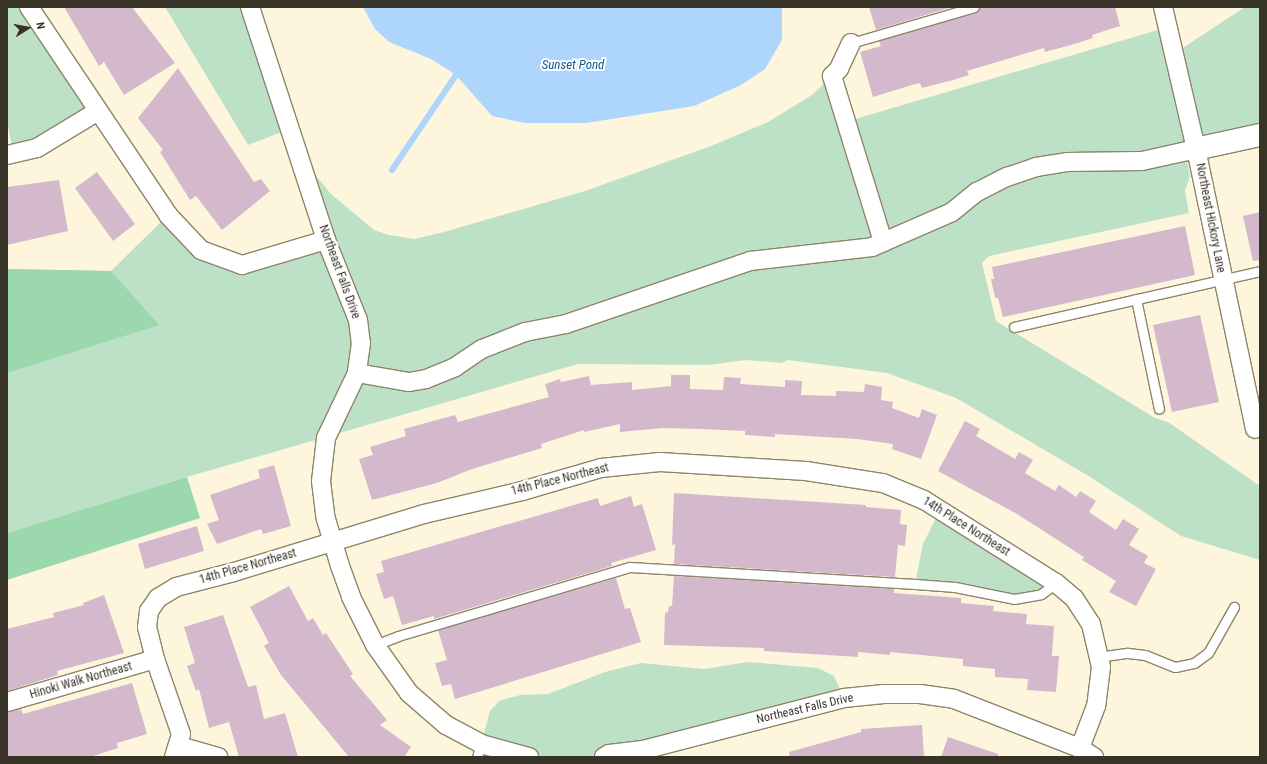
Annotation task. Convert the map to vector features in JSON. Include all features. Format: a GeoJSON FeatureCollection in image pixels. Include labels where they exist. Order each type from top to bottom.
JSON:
{"type":"FeatureCollection","features":[{"type":"Feature","properties":{"kind":"street"},"geometry":{"type":"LineString","coordinates":[[28,7],[168,215],[201,250],[242,264],[326,240]]}},
{"type":"Feature","properties":{"kind":"street","name":"Northeast Falls Drive"},"geometry":{"type":"LineString","coordinates":[[250,7],[326,240],[358,320],[361,343],[357,373],[349,392],[336,412],[326,438],[323,458],[322,502],[331,543],[352,598],[375,645],[409,693],[426,710],[479,750],[529,757]]}},
{"type":"Feature","properties":{"kind":"street","name":"Northeast Hickory Lane"},"geometry":{"type":"LineString","coordinates":[[1163,7],[1196,148],[1222,279],[1258,429]]}},
{"type":"Feature","properties":{"kind":"street"},"geometry":{"type":"LineString","coordinates":[[851,43],[839,69],[832,76],[883,242]]}},
{"type":"Feature","properties":{"kind":"street"},"geometry":{"type":"LineString","coordinates":[[7,154],[37,148],[98,110]]}},
{"type":"Feature","properties":{"kind":"street"},"geometry":{"type":"LineString","coordinates":[[357,373],[409,382],[426,379],[455,367],[482,349],[525,332],[566,324],[750,261],[842,252],[872,247],[952,212],[977,192],[1007,177],[1036,167],[1067,162],[1142,161],[1260,135]]}},
{"type":"Feature","properties":{"kind":"street","name":"14th Place Northeast"},"geometry":{"type":"LineString","coordinates":[[176,752],[182,734],[155,659],[147,627],[149,611],[158,598],[176,587],[331,543],[424,514],[522,491],[601,468],[660,462],[729,465],[806,471],[883,483],[924,500],[1056,583],[1074,598],[1091,624],[1100,667],[1096,706],[1087,752]]}},
{"type":"Feature","properties":{"kind":"street","name":"Hinoki Walk Northeast"},"geometry":{"type":"LineString","coordinates":[[7,702],[155,659]]}},
{"type":"Feature","properties":{"kind":"street","name":"Northeast Falls Drive"},"geometry":{"type":"LineString","coordinates":[[604,757],[608,754],[643,750],[844,698],[884,694],[920,694],[954,699],[1087,752]]}},
{"type":"Feature","properties":{"kind":"street"},"geometry":{"type":"LineString","coordinates":[[176,752],[218,757]]}},
{"type":"Feature","properties":{"kind":"lane"},"geometry":{"type":"LineString","coordinates":[[851,43],[974,7]]}},
{"type":"Feature","properties":{"kind":"lane"},"geometry":{"type":"LineString","coordinates":[[1014,327],[1260,271]]}},
{"type":"Feature","properties":{"kind":"lane"},"geometry":{"type":"LineString","coordinates":[[1136,299],[1159,409]]}},
{"type":"Feature","properties":{"kind":"lane"},"geometry":{"type":"LineString","coordinates":[[375,645],[398,636],[630,567],[955,587],[1014,599],[1041,594],[1056,583]]}},
{"type":"Feature","properties":{"kind":"lane"},"geometry":{"type":"LineString","coordinates":[[1098,658],[1128,653],[1145,655],[1174,667],[1194,663],[1208,653],[1234,607]]}},
{"type":"Feature","properties":{"kind":"green space"},"geometry":{"type":"Polygon","coordinates":[[[7,7],[29,7],[98,111],[13,153],[7,120],[7,7]]]}},
{"type":"Feature","properties":{"kind":"green space"},"geometry":{"type":"Polygon","coordinates":[[[165,7],[250,7],[290,129],[248,145],[165,7]]]}},
{"type":"Feature","properties":{"kind":"green space"},"geometry":{"type":"Polygon","coordinates":[[[1245,7],[1260,7],[1260,135],[1185,151],[1190,176],[1185,191],[1189,213],[989,256],[982,263],[996,321],[1155,418],[1168,422],[1260,486],[1260,560],[1181,536],[1087,475],[956,398],[887,373],[788,360],[782,363],[746,360],[708,365],[578,364],[187,477],[7,533],[7,269],[111,271],[168,215],[201,250],[242,264],[325,240],[297,153],[331,194],[374,230],[389,235],[414,239],[444,232],[585,191],[711,146],[768,122],[812,95],[832,76],[845,122],[1168,27],[1175,53],[1245,7]]]}},
{"type":"Feature","properties":{"kind":"green space"},"geometry":{"type":"Polygon","coordinates":[[[7,269],[111,271],[159,325],[7,373],[7,269]]]}},
{"type":"Feature","properties":{"kind":"green space"},"geometry":{"type":"Polygon","coordinates":[[[187,477],[200,518],[7,580],[7,533],[187,477]]]}},
{"type":"Feature","properties":{"kind":"green space"},"geometry":{"type":"Polygon","coordinates":[[[940,510],[1056,583],[1028,598],[915,584],[923,544],[940,510]]]}},
{"type":"Feature","properties":{"kind":"green space"},"geometry":{"type":"Polygon","coordinates":[[[748,662],[818,668],[834,676],[844,698],[604,757],[529,757],[481,744],[490,711],[499,701],[520,695],[548,694],[605,672],[641,663],[704,669],[748,662]]]}},
{"type":"Feature","properties":{"kind":"water","name":"Sunset Pond"},"geometry":{"type":"Polygon","coordinates":[[[363,7],[782,7],[782,40],[765,69],[741,85],[694,106],[586,123],[525,123],[492,116],[456,75],[431,59],[389,42],[375,29],[363,7]]]}},
{"type":"Feature","properties":{"kind":"building"},"geometry":{"type":"Polygon","coordinates":[[[64,7],[132,7],[175,63],[124,95],[104,62],[99,66],[64,7]]]}},
{"type":"Feature","properties":{"kind":"building"},"geometry":{"type":"Polygon","coordinates":[[[869,7],[952,7],[876,30],[869,7]]]}},
{"type":"Feature","properties":{"kind":"building"},"geometry":{"type":"Polygon","coordinates":[[[980,7],[1115,7],[1120,26],[1092,35],[1093,38],[1078,43],[1045,52],[1044,48],[967,71],[969,75],[953,80],[922,88],[920,83],[873,97],[860,52],[881,46],[879,41],[976,13],[980,7]]]}},
{"type":"Feature","properties":{"kind":"building"},"geometry":{"type":"Polygon","coordinates":[[[178,68],[254,182],[261,179],[270,191],[222,230],[196,196],[190,200],[160,152],[163,150],[138,118],[178,68]]]}},
{"type":"Feature","properties":{"kind":"building"},"geometry":{"type":"Polygon","coordinates":[[[97,172],[135,224],[113,241],[75,188],[97,172]]]}},
{"type":"Feature","properties":{"kind":"building"},"geometry":{"type":"Polygon","coordinates":[[[59,180],[68,231],[7,245],[7,187],[59,180]]]}},
{"type":"Feature","properties":{"kind":"building"},"geometry":{"type":"Polygon","coordinates":[[[1260,212],[1260,260],[1253,261],[1243,216],[1260,212]]]}},
{"type":"Feature","properties":{"kind":"building"},"geometry":{"type":"Polygon","coordinates":[[[1185,226],[1195,275],[1003,317],[998,298],[995,298],[991,279],[994,279],[992,267],[1185,226]]]}},
{"type":"Feature","properties":{"kind":"building"},"geometry":{"type":"Polygon","coordinates":[[[1200,315],[1219,402],[1172,412],[1153,325],[1200,315]]]}},
{"type":"Feature","properties":{"kind":"building"},"geometry":{"type":"Polygon","coordinates":[[[671,375],[690,375],[690,389],[723,390],[724,377],[741,378],[740,384],[785,387],[785,380],[802,381],[801,395],[836,396],[836,391],[864,392],[865,384],[882,387],[881,400],[893,402],[892,408],[919,418],[922,409],[937,415],[921,459],[892,449],[893,444],[857,439],[775,434],[775,437],[745,435],[745,431],[702,429],[663,428],[620,432],[620,424],[584,432],[584,430],[541,444],[542,448],[472,469],[437,483],[372,500],[359,459],[373,455],[370,447],[406,436],[404,429],[455,415],[458,422],[549,397],[545,384],[560,379],[561,382],[589,376],[591,385],[632,382],[632,390],[671,386],[671,375]]]}},
{"type":"Feature","properties":{"kind":"building"},"geometry":{"type":"Polygon","coordinates":[[[965,421],[980,429],[976,436],[1015,459],[1019,452],[1033,460],[1025,473],[1055,491],[1059,485],[1076,497],[1080,491],[1096,501],[1089,512],[1116,530],[1123,519],[1139,529],[1129,545],[1148,556],[1144,563],[1156,569],[1136,606],[1109,592],[1116,581],[1082,560],[1084,557],[1017,514],[938,471],[965,421]]]}},
{"type":"Feature","properties":{"kind":"building"},"geometry":{"type":"Polygon","coordinates":[[[274,465],[291,526],[263,534],[261,529],[217,544],[207,524],[219,520],[210,495],[260,478],[258,470],[274,465]]]}},
{"type":"Feature","properties":{"kind":"building"},"geometry":{"type":"Polygon","coordinates":[[[674,493],[866,505],[866,507],[901,510],[900,524],[907,525],[905,546],[898,545],[895,577],[674,564],[675,544],[672,545],[674,493]]]}},
{"type":"Feature","properties":{"kind":"building"},"geometry":{"type":"Polygon","coordinates":[[[631,496],[634,507],[642,504],[656,550],[611,563],[612,566],[434,619],[434,616],[402,625],[393,596],[384,599],[376,574],[384,572],[381,561],[598,498],[600,506],[631,496]]]}},
{"type":"Feature","properties":{"kind":"building"},"geometry":{"type":"Polygon","coordinates":[[[197,526],[204,551],[145,569],[138,544],[197,526]]]}},
{"type":"Feature","properties":{"kind":"building"},"geometry":{"type":"Polygon","coordinates":[[[674,576],[894,589],[894,593],[961,598],[961,603],[994,606],[993,611],[1027,614],[1026,624],[1054,626],[1052,656],[1059,656],[1056,692],[1027,690],[1028,679],[995,677],[995,669],[963,666],[963,659],[890,652],[890,655],[858,652],[858,657],[764,651],[764,648],[664,645],[665,613],[668,612],[669,606],[672,606],[674,576]]]}},
{"type":"Feature","properties":{"kind":"building"},"geometry":{"type":"Polygon","coordinates":[[[616,578],[625,609],[630,608],[641,642],[455,699],[451,684],[442,686],[435,663],[447,660],[438,630],[616,578]]]}},
{"type":"Feature","properties":{"kind":"building"},"geometry":{"type":"Polygon","coordinates":[[[289,586],[308,621],[313,618],[323,635],[326,633],[353,674],[350,676],[387,720],[380,725],[411,747],[404,757],[349,757],[281,675],[264,646],[269,643],[250,607],[289,586]]]}},
{"type":"Feature","properties":{"kind":"building"},"geometry":{"type":"Polygon","coordinates":[[[104,595],[124,653],[57,671],[58,675],[7,691],[7,629],[54,617],[53,613],[84,605],[83,603],[104,595]]]}},
{"type":"Feature","properties":{"kind":"building"},"geometry":{"type":"Polygon","coordinates":[[[223,615],[248,687],[256,685],[264,719],[285,713],[298,757],[239,757],[229,722],[209,728],[199,689],[196,691],[187,666],[195,663],[184,627],[223,615]]]}},
{"type":"Feature","properties":{"kind":"building"},"geometry":{"type":"Polygon","coordinates":[[[132,683],[147,734],[117,743],[118,748],[90,757],[7,757],[7,712],[21,709],[23,714],[132,683]]]}},
{"type":"Feature","properties":{"kind":"building"},"geometry":{"type":"Polygon","coordinates":[[[922,725],[924,757],[790,757],[789,752],[861,732],[861,729],[922,725]]]}},
{"type":"Feature","properties":{"kind":"building"},"geometry":{"type":"Polygon","coordinates":[[[948,737],[998,754],[998,757],[941,757],[948,737]]]}},
{"type":"Feature","properties":{"kind":"waterway"},"geometry":{"type":"LineString","coordinates":[[392,170],[456,75]]}}]}
